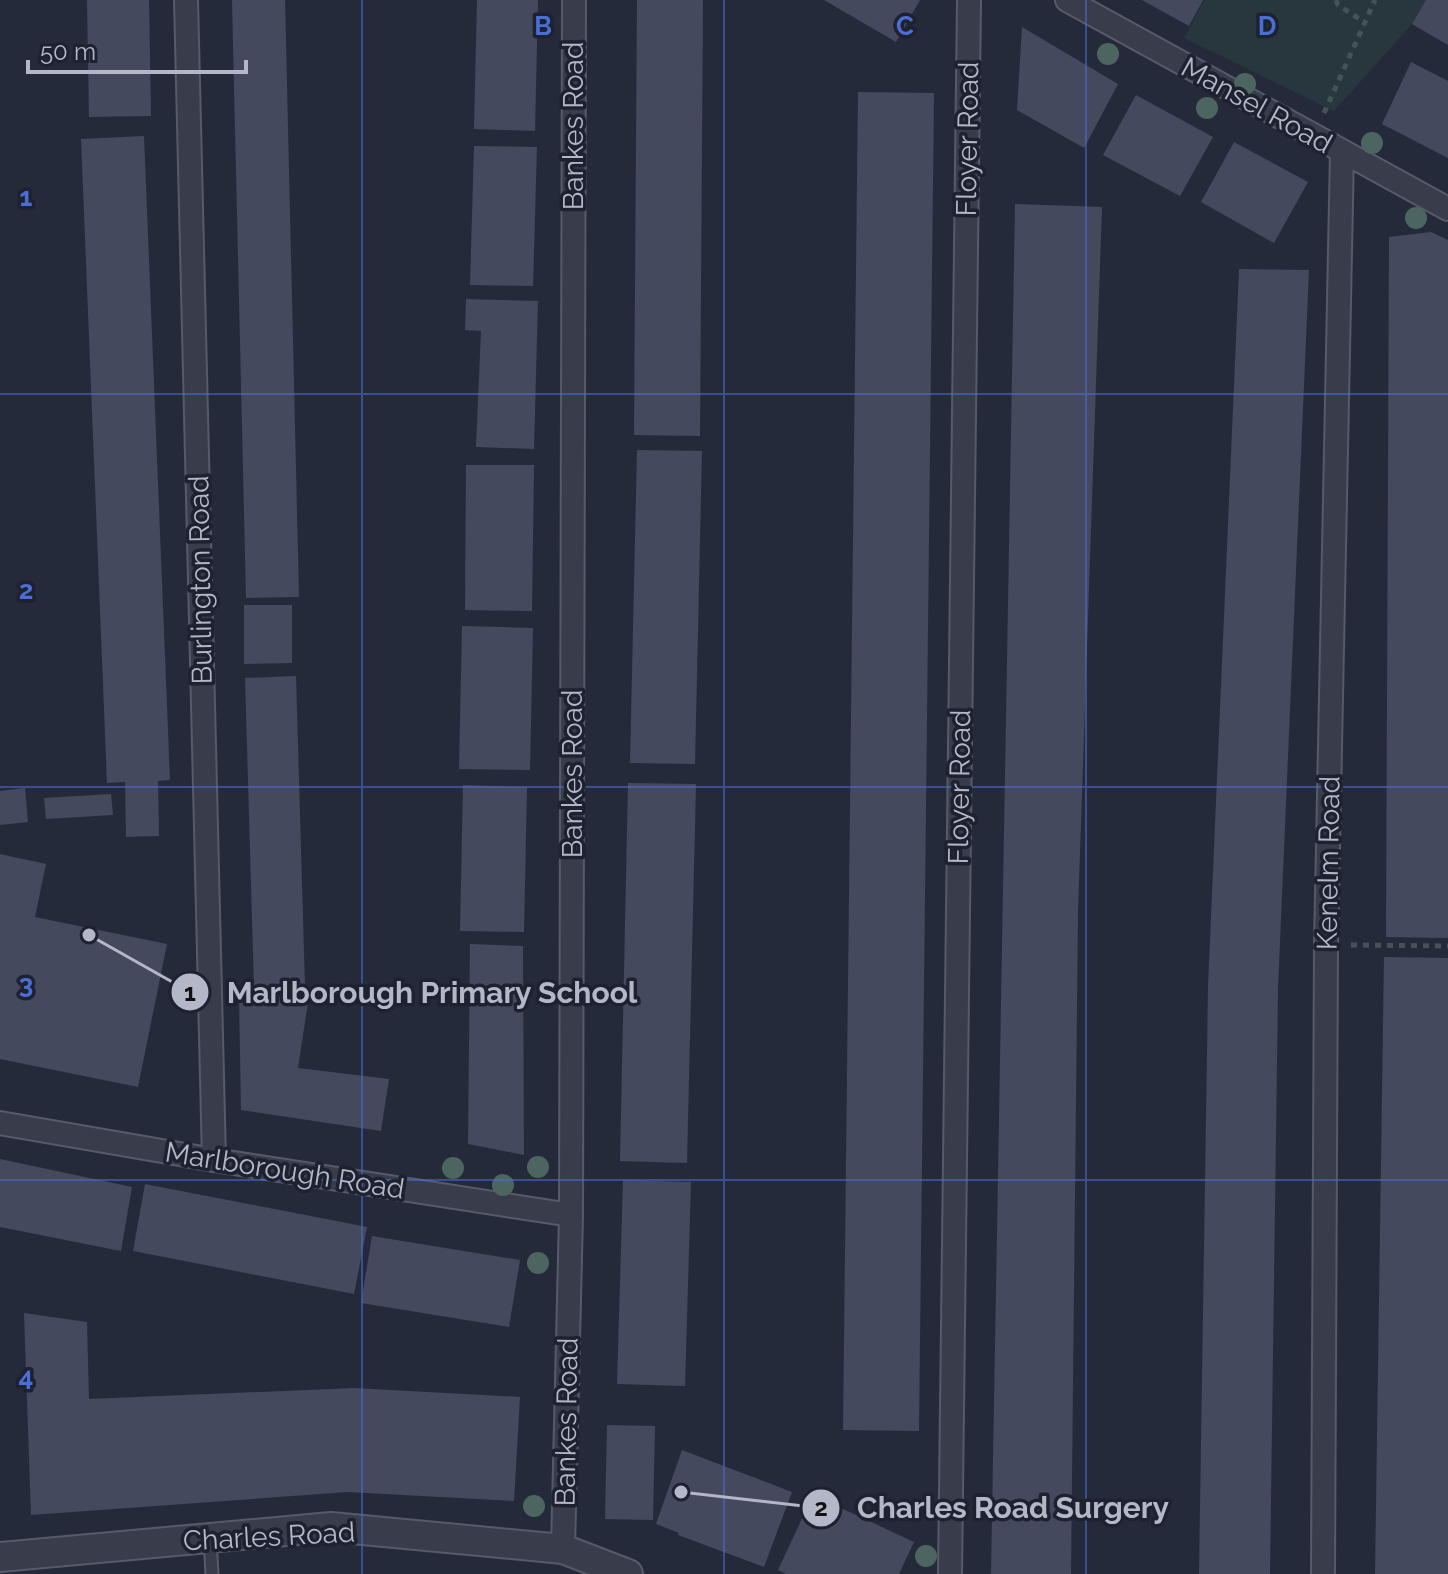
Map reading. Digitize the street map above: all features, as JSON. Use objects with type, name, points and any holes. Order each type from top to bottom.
[{"type":"street","name":"Burlington Road","points":[[186,0],[214,1160]]},
{"type":"street","name":"Bankes Road","points":[[563,1549],[571,1215],[574,0]]},
{"type":"street","name":"Floyer Road","points":[[950,1574],[969,0]]},
{"type":"street","name":"Mansel Road","points":[[1067,0],[1448,209]]},
{"type":"street","name":"Kenelm Road","points":[[1323,1574],[1326,945],[1342,152]]},
{"type":"street","name":"Marlborough Road","points":[[0,1123],[214,1160],[571,1215]]},
{"type":"street","name":"Charles Road","points":[[0,1557],[331,1527],[563,1549],[628,1574]]},
{"type":"lane","points":[[210,1538],[212,1574]]},
{"type":"path","points":[[1336,0],[1338,5],[1364,22]]},
{"type":"path","points":[[1314,136],[1375,0]]},
{"type":"path","points":[[1326,945],[1448,946]]},
{"type":"shaded area","points":[[1204,0],[1426,0],[1412,24],[1334,111],[1184,38]]},
{"type":"building","points":[[87,0],[149,0],[151,116],[89,117]]},
{"type":"building","points":[[232,0],[285,0],[299,597],[246,598]]},
{"type":"building","points":[[477,0],[538,0],[535,131],[474,129]]},
{"type":"building","points":[[637,0],[703,0],[700,436],[634,435]]},
{"type":"building","points":[[824,0],[920,0],[896,42]]},
{"type":"building","points":[[1142,0],[1203,0],[1189,26]]},
{"type":"building","points":[[1426,0],[1448,0],[1448,45],[1412,24]]},
{"type":"building","points":[[1022,27],[1118,84],[1084,148],[1017,110]]},
{"type":"building","points":[[1411,62],[1448,81],[1448,158],[1382,124]]},
{"type":"building","points":[[858,92],[934,93],[919,1431],[843,1430]]},
{"type":"building","points":[[1136,95],[1213,137],[1180,196],[1103,155]]},
{"type":"building","points":[[144,136],[170,780],[158,781],[159,836],[126,837],[125,782],[107,783],[81,139]]},
{"type":"building","points":[[1234,142],[1308,182],[1274,243],[1201,202]]},
{"type":"building","points":[[474,146],[537,147],[533,286],[470,285]]},
{"type":"building","points":[[1015,204],[1102,207],[1078,911],[1071,1574],[991,1574]]},
{"type":"building","points":[[1431,232],[1448,240],[1448,938],[1386,937],[1389,237]]},
{"type":"building","points":[[1239,269],[1309,270],[1278,988],[1270,1574],[1199,1574],[1208,987]]},
{"type":"building","points":[[466,299],[538,301],[534,449],[476,447],[481,331],[465,330]]},
{"type":"building","points":[[637,450],[702,451],[695,764],[630,763]]},
{"type":"building","points":[[466,465],[534,465],[532,611],[465,610]]},
{"type":"building","points":[[244,605],[292,605],[292,663],[244,664]]},
{"type":"building","points":[[462,626],[533,628],[530,770],[459,769]]},
{"type":"building","points":[[296,676],[305,987],[254,988],[245,678]]},
{"type":"building","points":[[628,783],[696,784],[687,1163],[620,1161]]},
{"type":"building","points":[[463,785],[527,787],[524,932],[460,931]]},
{"type":"building","points":[[25,788],[28,822],[0,825],[0,791]]},
{"type":"building","points":[[111,794],[113,815],[46,819],[44,798]]},
{"type":"building","points":[[0,854],[46,864],[35,917],[167,944],[138,1087],[0,1059]]},
{"type":"building","points":[[470,944],[523,946],[524,1155],[468,1144]]},
{"type":"building","points":[[1384,957],[1448,958],[1448,1574],[1375,1574]]},
{"type":"building","points":[[309,996],[298,1068],[389,1079],[381,1131],[241,1110],[239,997]]},
{"type":"building","points":[[0,1159],[132,1187],[121,1251],[0,1227]]},
{"type":"building","points":[[623,1180],[691,1182],[685,1386],[617,1384]]},
{"type":"building","points":[[145,1184],[367,1227],[354,1294],[133,1251]]},
{"type":"building","points":[[372,1236],[520,1260],[509,1327],[361,1303]]},
{"type":"building","points":[[24,1313],[87,1322],[89,1399],[354,1388],[520,1397],[514,1501],[348,1492],[31,1515]]},
{"type":"building","points":[[607,1425],[655,1426],[653,1520],[605,1519]]},
{"type":"building","points":[[682,1450],[792,1492],[764,1567],[656,1524]]},
{"type":"building","points":[[813,1495],[914,1542],[899,1574],[786,1574],[778,1570]]},
{"type":"place","name":"Marlborough Primary School","points":[[89,935]]},
{"type":"place","name":"Charles Road Surgery","points":[[681,1492]]}]
